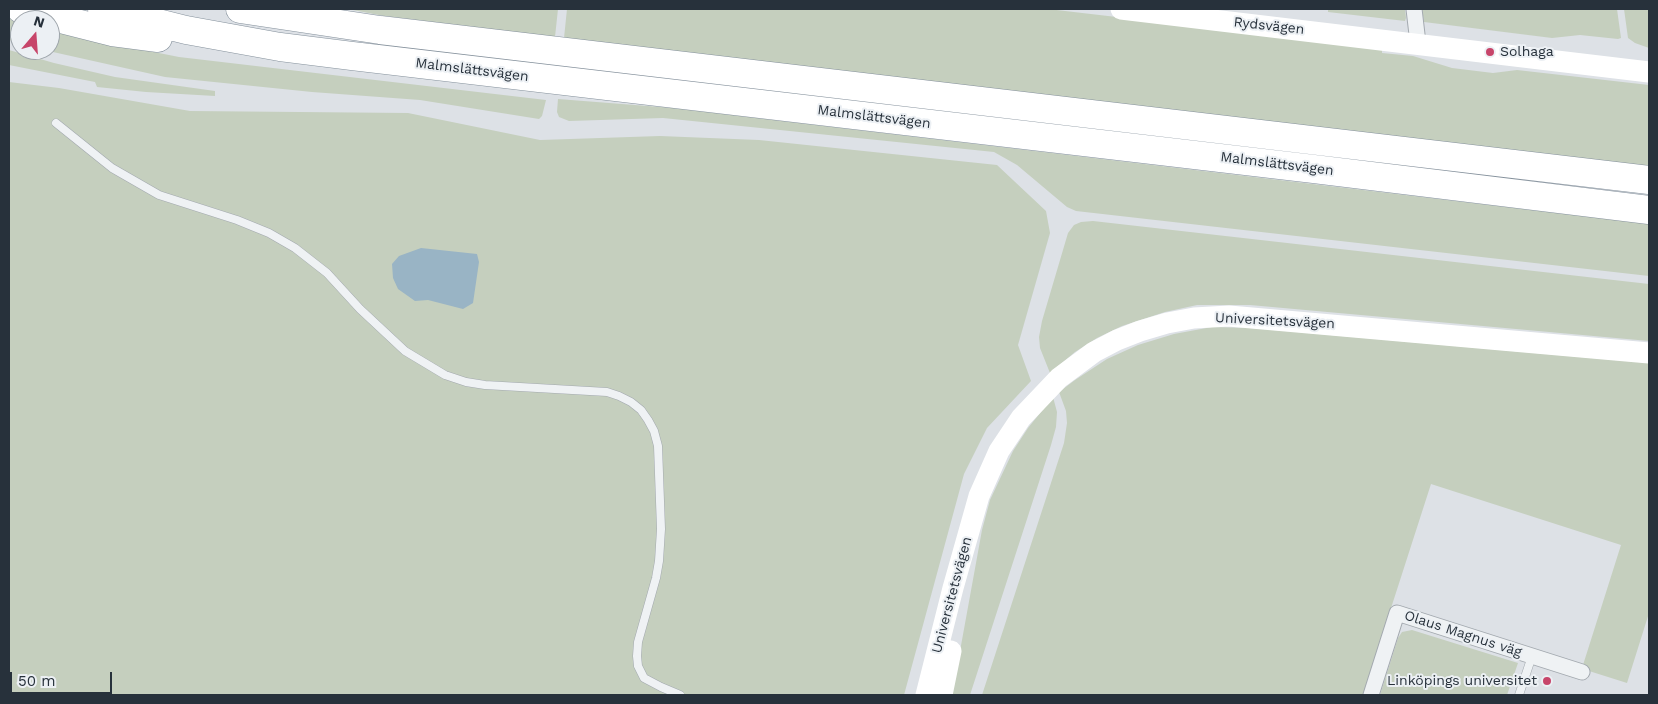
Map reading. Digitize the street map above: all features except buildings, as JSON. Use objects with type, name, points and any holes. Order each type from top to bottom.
[{"type":"highway","points":[[21,9],[112,32],[196,44],[280,47]]},
{"type":"highway","name":"Malmslättsvägen","points":[[102,9],[186,30],[280,47],[1649,210]]},
{"type":"highway","name":"Malmslättsvägen","points":[[250,10],[380,30],[1649,180]]},
{"type":"main road","name":"Rydsvägen","points":[[1121,9],[1649,72]]},
{"type":"main road","name":"Universitetsvägen","points":[[926,695],[979,496],[999,451],[1021,418],[1045,391],[1094,352],[1140,331],[1194,318],[1229,316],[1649,353]]},
{"type":"main road","name":"Universitetsvägen","points":[[942,695],[979,496]]},
{"type":"street","points":[[1414,9],[1418,44]]},
{"type":"street","name":"Olaus Magnus väg","points":[[1370,695],[1397,613],[1582,672]]},
{"type":"lane","points":[[56,123],[112,168],[159,195],[269,232],[295,248],[327,273],[360,309],[405,351],[445,375],[466,382],[485,385],[607,392],[632,402],[648,420],[654,431],[658,446],[661,529],[656,578],[638,642],[638,666],[644,678],[661,688],[680,695]]},
{"type":"lane","points":[[1519,695],[1532,656]]},
{"type":"green space","points":[[348,9],[558,9],[555,37],[384,16]]},
{"type":"green space","points":[[567,9],[1048,9],[1382,48],[1382,53],[1413,56],[1452,68],[1493,73],[1517,70],[1649,85],[1649,167],[564,38]]},
{"type":"green space","points":[[1328,9],[1405,9],[1406,18],[1405,21],[1328,12]]},
{"type":"green space","points":[[1422,9],[1617,9],[1621,38],[1580,35],[1552,38],[1424,22]]},
{"type":"green space","points":[[1624,9],[1649,9],[1649,48],[1635,43],[1628,38]]},
{"type":"green space","points":[[9,18],[10,40],[9,40]]},
{"type":"green space","points":[[60,32],[179,57],[546,100],[542,116],[539,119],[420,100],[312,92],[165,77],[60,54]]},
{"type":"green space","points":[[9,50],[10,60],[44,60],[115,77],[215,91],[215,96],[97,87],[95,82],[9,65]]},
{"type":"green space","points":[[9,82],[59,88],[190,111],[408,113],[540,140],[660,136],[759,140],[997,165],[1046,211],[1050,233],[1018,345],[1031,381],[987,428],[964,474],[904,695],[9,695]]},
{"type":"green space","points":[[558,99],[673,108],[1649,224],[1649,276],[1076,211],[1067,207],[1017,165],[994,152],[663,118],[569,121],[559,117],[557,112]]},
{"type":"green space","points":[[1093,221],[1649,284],[1649,341],[1250,305],[1197,305],[1165,312],[1122,326],[1097,338],[1075,352],[1050,373],[1040,348],[1039,337],[1042,321],[1068,233],[1074,225]]},
{"type":"green space","points":[[1212,327],[1251,328],[1649,363],[1649,613],[1627,683],[1589,671],[1583,665],[1621,545],[1431,484],[1363,695],[982,695],[1064,443],[1067,423],[1066,411],[1059,392],[1107,359],[1138,345],[1174,334]]},
{"type":"green space","points":[[1053,397],[1057,412],[1056,427],[1051,445],[970,695],[952,695],[982,530],[990,500],[1013,451],[1028,428]]},
{"type":"green space","points":[[1412,630],[1518,663],[1507,695],[1380,695],[1398,638],[1402,632]]},
{"type":"water","points":[[421,248],[477,254],[479,262],[473,303],[463,309],[428,300],[415,301],[398,289],[393,278],[392,264],[399,256]]},
{"type":"place","name":"Solhaga","points":[[1490,52]]},
{"type":"place","name":"Linköpings universitet","points":[[1547,681]]}]
